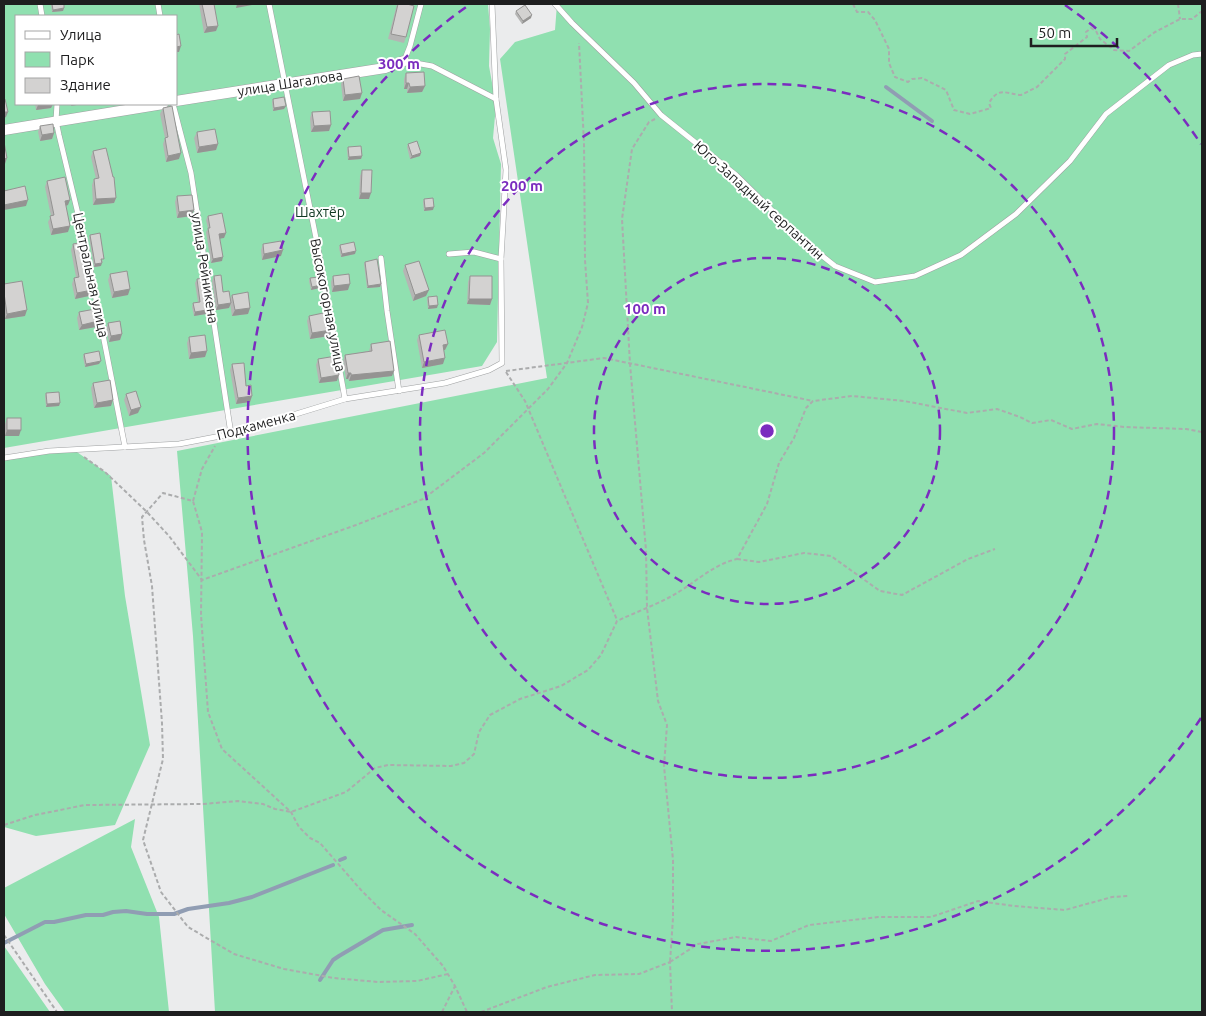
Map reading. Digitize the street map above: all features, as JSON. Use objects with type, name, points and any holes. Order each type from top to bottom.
[{"type":"street","name":"улица Шагалова","points":[[178,102],[386,68],[404,61]]},
{"type":"street","points":[[4,130],[156,105]]},
{"type":"lane","name":"Высокогорная улица","points":[[269,4],[346,400]]},
{"type":"lane","points":[[421,4],[404,61],[432,66],[496,98]]},
{"type":"lane","points":[[449,254],[474,252],[501,259],[506,170],[496,98],[492,4]]},
{"type":"lane","name":"Юго-Западный серпантин","points":[[555,4],[634,83],[661,115],[736,175],[801,239],[835,266],[875,282],[915,276],[960,255],[1016,214],[1070,161],[1106,114],[1169,65],[1193,54],[1202,54]]},
{"type":"lane","name":"Центральная улица","points":[[57,105],[56,121],[85,243],[125,447]]},
{"type":"lane","name":"улица Рейникена","points":[[173,105],[191,173],[231,434]]},
{"type":"lane","points":[[381,258],[399,391]]},
{"type":"lane","name":"Подкаменка","points":[[4,458],[74,450],[180,444],[231,434],[346,400],[445,383],[490,370],[502,363],[501,259]]},
{"type":"path","points":[[853,4],[857,12],[868,12],[874,20],[889,49],[889,63],[895,77],[908,82],[912,79],[922,78],[932,82],[946,90],[954,110],[970,114],[991,108],[989,102],[993,95],[1004,91],[1022,95],[1037,87],[1065,59],[1065,54],[1087,37],[1086,32],[1091,28],[1096,31],[1100,39],[1114,50],[1129,51],[1155,32],[1180,19],[1192,19],[1202,11]]},
{"type":"path","points":[[1178,4],[1180,19]]},
{"type":"path","points":[[202,580],[347,528],[423,498],[484,453],[548,388],[567,363],[582,327],[588,303],[585,260],[584,134],[580,49],[576,27]]},
{"type":"path","points":[[661,115],[649,122],[632,150],[622,219],[630,364],[646,550],[646,608],[658,701],[667,725],[664,766],[673,860],[673,918],[670,962],[672,1012]]},
{"type":"path","points":[[617,621],[529,408],[506,371],[604,358],[813,401],[852,396],[904,401],[967,413],[997,409],[1032,423],[1051,420],[1072,429],[1097,424],[1186,429],[1202,432]]},
{"type":"path","points":[[737,559],[767,504],[779,463],[794,438],[806,408],[813,401]]},
{"type":"path","points":[[231,434],[217,443],[202,469],[193,501],[202,532],[202,615],[208,712],[222,749],[291,812],[299,826],[310,838],[320,844],[346,875],[382,910],[415,934],[448,974],[467,1012]]},
{"type":"path","points":[[74,450],[105,472],[146,512],[169,536],[202,580]]},
{"type":"path","points":[[193,501],[163,493],[142,517],[152,586],[162,723],[162,759],[143,840],[161,892],[188,927],[234,954],[284,969],[343,979],[378,982],[417,981],[448,974]]},
{"type":"path","points":[[4,825],[35,814],[85,805],[203,804],[238,801],[263,804],[275,809],[291,812],[346,792],[375,768],[388,765],[451,766],[464,764],[474,754],[479,732],[490,715],[520,699],[561,686],[588,670],[601,655],[617,621],[671,597],[702,576],[728,562],[737,559],[759,562],[804,553],[831,556],[880,591],[902,595],[968,559],[995,549]]},
{"type":"path","points":[[481,1012],[547,988],[596,975],[639,974],[670,962],[698,944],[736,937],[771,941],[809,925],[878,917],[931,917],[978,901],[1065,910],[1112,897],[1129,896]]},
{"type":"path","points":[[4,935],[58,1012]]},
{"type":"path","points":[[442,1012],[455,986]]},
{"type":"green space","name":"Шахтёр","points":[[4,4],[488,4],[490,29],[489,66],[496,105],[493,138],[501,164],[497,342],[482,366],[4,448]]},
{"type":"green space","points":[[557,4],[1202,4],[1202,1012],[215,1012],[193,636],[177,451],[547,378],[500,59],[515,42],[555,30]]},
{"type":"green space","points":[[74,450],[111,476],[125,596],[150,745],[115,825],[36,836],[4,827],[4,458]]},
{"type":"green space","points":[[135,819],[131,847],[159,917],[169,1012],[65,1012],[45,984],[4,914],[4,888]]},
{"type":"green space","points":[[4,946],[50,1012],[4,1012]]},
{"type":"building","points":[[52,4],[64,4],[64,8],[53,10]]},
{"type":"building","points":[[202,4],[214,4],[218,26],[207,27]]},
{"type":"building","points":[[398,4],[414,6],[406,37],[391,34]]},
{"type":"building","points":[[525,5],[532,15],[523,21],[516,11]]},
{"type":"building","points":[[178,34],[181,46],[178,47]]},
{"type":"building","points":[[424,72],[425,86],[410,87],[409,83],[406,83],[406,73]]},
{"type":"building","points":[[359,76],[362,93],[345,95],[343,79]]},
{"type":"building","points":[[284,97],[286,106],[274,108],[273,99]]},
{"type":"building","points":[[5,99],[8,112],[4,112]]},
{"type":"building","points":[[172,106],[181,153],[168,156],[165,138],[168,137],[163,108]]},
{"type":"building","points":[[330,111],[331,125],[314,126],[312,112]]},
{"type":"building","points":[[53,124],[54,133],[42,135],[40,126]]},
{"type":"building","points":[[215,129],[218,144],[199,147],[197,132]]},
{"type":"building","points":[[417,141],[421,153],[412,156],[408,144]]},
{"type":"building","points":[[4,142],[7,158],[4,159]]},
{"type":"building","points":[[361,146],[362,156],[349,157],[348,147]]},
{"type":"building","points":[[106,148],[114,177],[116,198],[96,199],[94,179],[99,178],[93,151]]},
{"type":"building","points":[[362,170],[372,170],[371,193],[361,193]]},
{"type":"building","points":[[65,177],[70,200],[65,201],[70,226],[53,229],[50,216],[54,215],[47,181]]},
{"type":"building","points":[[25,186],[28,200],[4,205],[4,191]]},
{"type":"building","points":[[192,195],[194,210],[179,212],[177,196]]},
{"type":"building","points":[[433,198],[434,207],[425,208],[424,199]]},
{"type":"building","points":[[222,213],[226,233],[219,234],[223,257],[213,259],[208,216]]},
{"type":"building","points":[[100,233],[104,259],[101,259],[102,263],[95,264],[90,235]]},
{"type":"building","points":[[281,241],[283,250],[264,254],[263,244]]},
{"type":"building","points":[[84,242],[88,262],[85,262],[92,290],[77,293],[74,278],[79,277],[73,244]]},
{"type":"building","points":[[354,242],[356,251],[342,254],[340,245]]},
{"type":"building","points":[[377,259],[381,284],[368,286],[365,262]]},
{"type":"building","points":[[419,261],[429,290],[415,295],[405,265]]},
{"type":"building","points":[[127,271],[130,289],[114,292],[110,274]]},
{"type":"building","points":[[349,274],[350,284],[334,286],[333,276]]},
{"type":"building","points":[[221,275],[223,292],[229,291],[231,303],[218,305],[214,276]]},
{"type":"building","points":[[470,276],[492,276],[492,299],[469,299]]},
{"type":"building","points":[[319,277],[321,285],[312,287],[310,278]]},
{"type":"building","points":[[205,278],[209,307],[207,310],[195,312],[193,303],[200,302],[197,279]]},
{"type":"building","points":[[22,281],[27,310],[7,314],[4,284]]},
{"type":"building","points":[[248,292],[250,308],[235,310],[232,295]]},
{"type":"building","points":[[437,296],[438,305],[429,306],[428,297]]},
{"type":"building","points":[[95,309],[98,321],[82,325],[79,312]]},
{"type":"building","points":[[328,312],[331,330],[312,333],[309,316]]},
{"type":"building","points":[[120,321],[122,334],[111,336],[108,323]]},
{"type":"building","points":[[445,330],[448,344],[443,345],[445,358],[424,362],[419,335]]},
{"type":"building","points":[[205,335],[207,351],[191,353],[189,337]]},
{"type":"building","points":[[390,341],[394,371],[351,375],[351,373],[348,373],[345,355],[372,351],[371,344]]},
{"type":"building","points":[[99,351],[101,361],[86,364],[84,354]]},
{"type":"building","points":[[336,356],[339,375],[321,378],[318,359]]},
{"type":"building","points":[[244,363],[246,386],[251,385],[252,396],[238,398],[232,364]]},
{"type":"building","points":[[110,380],[113,400],[97,403],[93,383]]},
{"type":"building","points":[[136,391],[141,407],[131,410],[126,394]]},
{"type":"building","points":[[59,392],[60,403],[47,404],[46,393]]},
{"type":"building","points":[[7,418],[21,418],[21,430],[7,430]]},
{"type":"waterway","points":[[886,87],[932,121]]},
{"type":"waterway","points":[[340,860],[345,858]]},
{"type":"waterway","points":[[4,943],[45,922],[126,911],[147,914],[174,914],[188,909],[229,903],[252,897],[333,865]]},
{"type":"waterway","points":[[320,980],[333,960],[339,956],[383,930],[412,925]]}]
